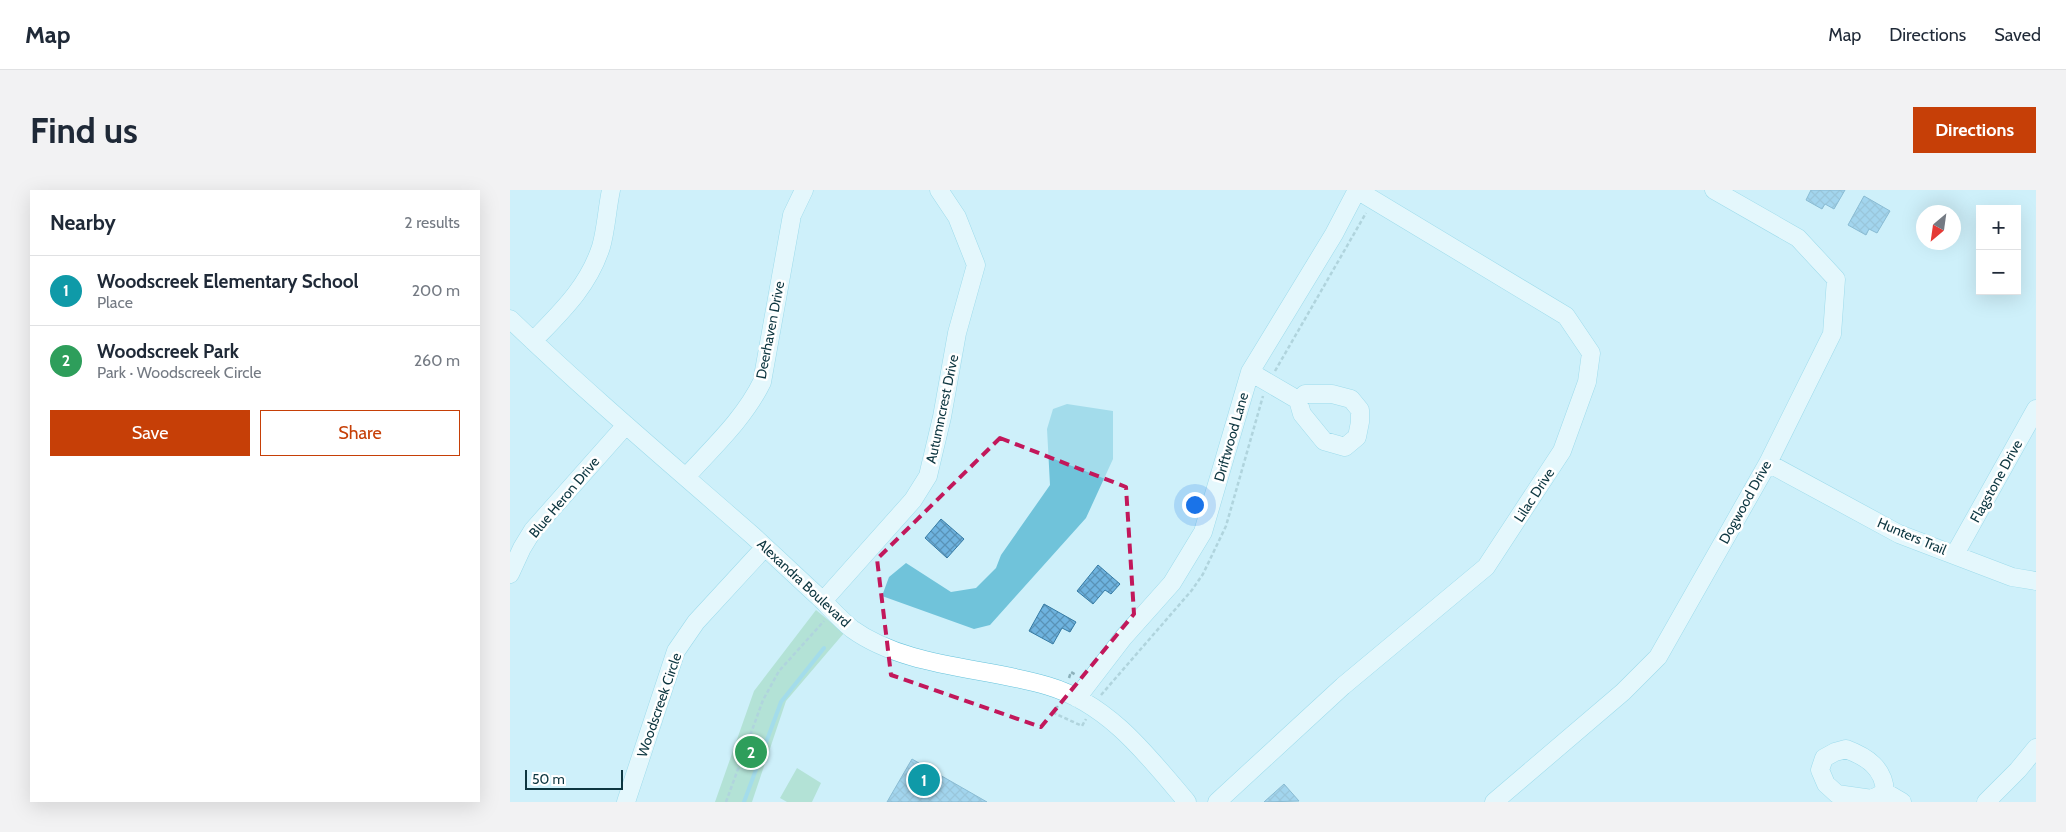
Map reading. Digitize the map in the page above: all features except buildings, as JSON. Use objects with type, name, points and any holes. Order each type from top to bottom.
[{"type":"street","points":[[533,341],[576,296],[590,275],[601,246],[610,190]]},
{"type":"street","name":"Deerhaven Drive","points":[[686,477],[744,413],[762,382],[792,215],[804,190]]},
{"type":"street","name":"Autumncrest Drive","points":[[828,606],[913,500],[928,476],[942,417],[958,334],[976,265],[957,217],[939,190]]},
{"type":"street","name":"Lilac Drive","points":[[1217,802],[1344,686],[1486,567],[1562,451],[1586,382],[1591,353],[1566,316],[1357,190]]},
{"type":"street","name":"Driftwood Lane","points":[[1077,698],[1123,638],[1172,583],[1203,532],[1250,372],[1334,234],[1357,190]]},
{"type":"street","name":"Dogwood Drive","points":[[1494,802],[1623,692],[1658,657],[1768,463],[1832,334],[1836,279],[1798,238],[1714,190]]},
{"type":"street","name":"Alexandra Boulevard","points":[[510,319],[626,425],[765,547],[852,628],[876,643],[904,653],[1048,686],[1077,698],[1105,714],[1143,751],[1186,802]]},
{"type":"street","points":[[1250,372],[1298,400]]},
{"type":"street","name":"Flagstone Drive","points":[[1955,554],[2036,409]]},
{"type":"street","name":"Blue Heron Drive","points":[[510,574],[533,530],[626,425]]},
{"type":"street","name":"Hunters Trail","points":[[1768,463],[1900,534],[2012,577],[2036,581]]},
{"type":"street","name":"Woodscreek Circle","points":[[626,802],[676,651],[696,622],[765,547]]},
{"type":"street","points":[[1986,802],[2018,770],[2036,748]]},
{"type":"street","points":[[1885,792],[1902,802]]},
{"type":"path","points":[[1104,690],[1192,590],[1203,574],[1226,526],[1258,409],[1269,383],[1373,200]]},
{"type":"path","points":[[726,802],[763,700],[779,671],[828,606]]},
{"type":"highlighted area","points":[[1000,438],[1126,487],[1134,614],[1041,727],[891,675],[877,559]]},
{"type":"green space","points":[[816,610],[844,633],[786,701],[752,802],[715,802],[754,691]]},
{"type":"green space","points":[[797,768],[821,783],[812,802],[787,802],[780,798]]},
{"type":"water","points":[[1067,404],[1113,411],[1113,459],[1086,518],[990,625],[974,629],[882,596],[889,577],[906,563],[951,592],[976,588],[996,568],[1001,555],[1050,485],[1047,429],[1053,409]]},
{"type":"waterway","points":[[744,802],[781,702],[824,648]]},
{"type":"place","name":"Woodscreek Park","points":[[751,752]]},
{"type":"place","name":"Woodscreek Elementary School","points":[[924,780]]}]
